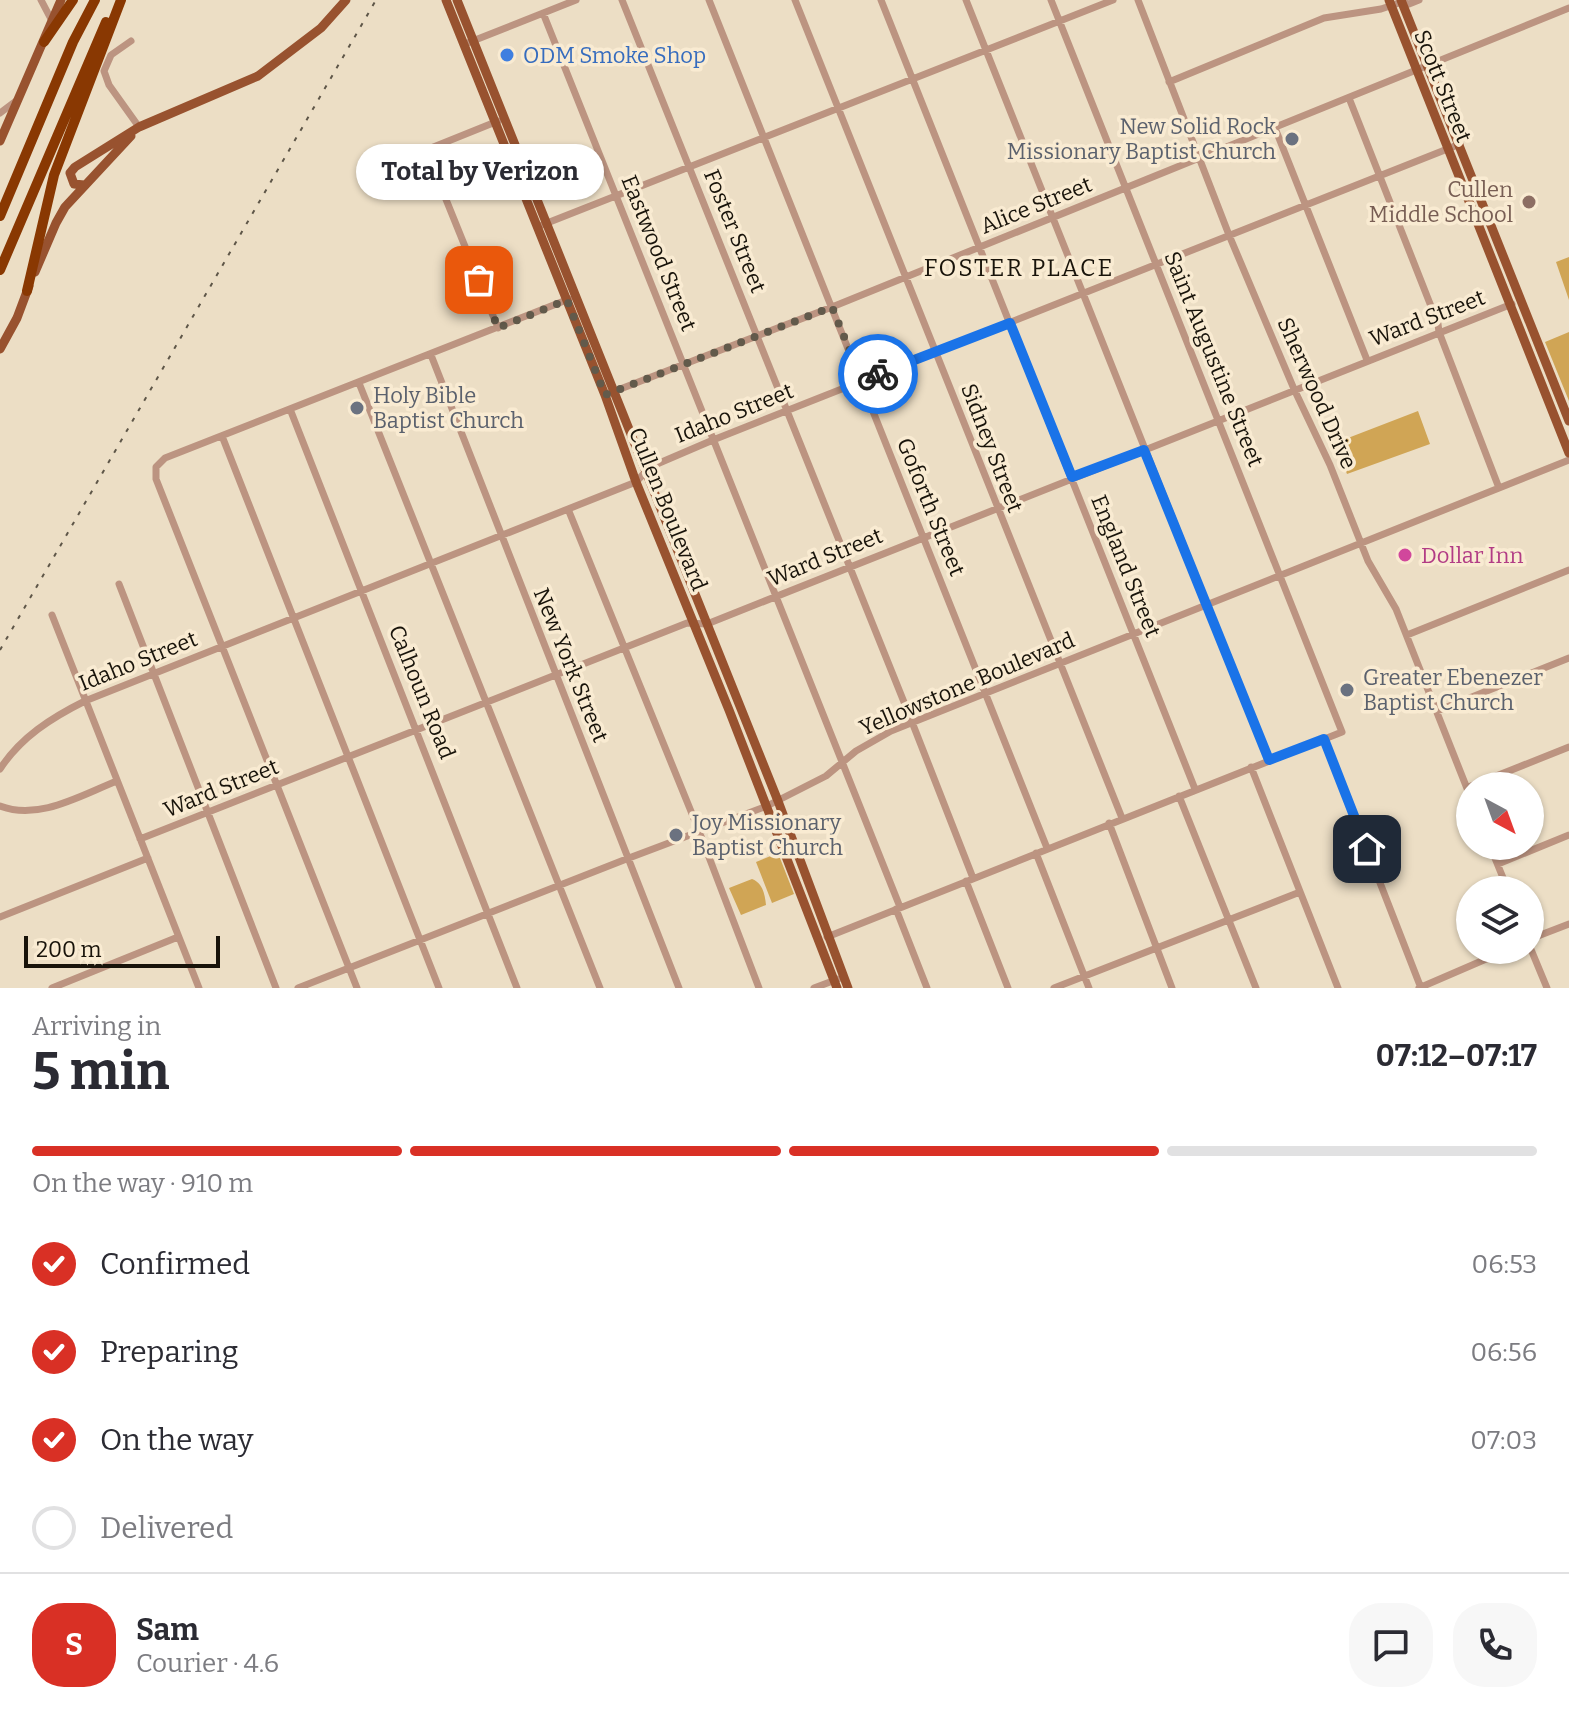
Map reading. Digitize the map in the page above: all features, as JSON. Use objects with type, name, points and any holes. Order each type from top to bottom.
[{"type":"highway","points":[[44,42],[73,0]]},
{"type":"highway","points":[[0,216],[73,42],[95,0]]},
{"type":"highway","points":[[0,270],[96,42],[119,0]]},
{"type":"highway","points":[[27,291],[54,175],[119,0]]},
{"type":"main road","points":[[0,141],[61,0]]},
{"type":"main road","points":[[84,185],[74,184],[70,180],[70,173],[75,167],[139,127],[258,76],[321,28],[346,0]]},
{"type":"main road","name":"Cullen Boulevard","points":[[446,0],[506,118],[548,222],[572,298]]},
{"type":"main road","name":"Cullen Boulevard","points":[[457,0],[495,122],[538,227],[572,298],[707,624],[767,806],[823,938]]},
{"type":"main road","name":"Scott Street","points":[[1396,2],[1429,66],[1569,421]]},
{"type":"main road","name":"Scott Street","points":[[1396,2],[1417,71],[1569,453]]},
{"type":"main road","points":[[0,349],[17,318],[56,223],[84,185],[139,127]]},
{"type":"main road","points":[[1534,366],[1546,361]]},
{"type":"main road","name":"Cullen Boulevard","points":[[610,393],[636,482],[694,622],[778,801],[838,982],[848,988]]},
{"type":"main road","points":[[665,551],[675,547]]},
{"type":"street","points":[[41,0],[52,21]]},
{"type":"street","points":[[470,42],[576,0]]},
{"type":"street","name":"Foster Street","points":[[622,0],[912,722],[1008,988]]},
{"type":"street","name":"Goforth Street","points":[[709,0],[1047,848]]},
{"type":"street","name":"Sidney Street","points":[[795,0],[1122,818]]},
{"type":"street","name":"England Street","points":[[881,0],[1195,789]]},
{"type":"street","points":[[966,0],[1269,760]]},
{"type":"street","name":"Saint Augustine Street","points":[[1051,0],[1342,732],[1324,739]]},
{"type":"street","points":[[538,227],[1113,0]]},
{"type":"street","name":"Sherwood Drive","points":[[1138,0],[1229,235],[1294,389],[1330,465],[1373,572],[1391,597],[1463,772]]},
{"type":"street","points":[[1169,82],[1324,18],[1419,0]]},
{"type":"street","name":"Alice Street","points":[[610,393],[979,248],[1569,8]]},
{"type":"street","name":"Eastwood Street","points":[[543,13],[776,596],[927,988]]},
{"type":"street","points":[[131,41],[111,55],[104,71],[109,85],[139,127]]},
{"type":"street","points":[[1349,98],[1499,488]]},
{"type":"street","points":[[0,113],[16,101]]},
{"type":"street","points":[[498,328],[426,150],[506,118]]},
{"type":"street","points":[[1275,128],[1367,360]]},
{"type":"street","name":"Idaho Street","points":[[0,769],[25,738],[55,716],[85,701],[636,482],[645,471],[713,440],[1460,144]]},
{"type":"street","points":[[357,988],[156,479],[156,467],[165,458],[572,298]]},
{"type":"street","name":"Ward Street","points":[[140,839],[625,648],[694,622],[707,624],[1521,300]]},
{"type":"street","name":"New York Street","points":[[431,355],[679,988]]},
{"type":"street","points":[[359,383],[600,988]]},
{"type":"street","name":"Calhoun Road","points":[[290,409],[517,988]]},
{"type":"street","points":[[222,436],[439,988]]},
{"type":"street","name":"Yellowstone Boulevard","points":[[298,988],[767,806],[826,776],[871,741],[912,722],[1569,460]]},
{"type":"street","points":[[568,509],[699,831],[759,988]]},
{"type":"street","points":[[1407,635],[1569,570]]},
{"type":"street","points":[[119,584],[276,988]]},
{"type":"street","points":[[52,615],[199,988]]},
{"type":"street","points":[[1437,711],[1569,658]]},
{"type":"street","points":[[823,938],[1324,739],[1420,988],[1475,964]]},
{"type":"street","points":[[1506,772],[1569,747]]},
{"type":"street","points":[[1251,767],[1338,988]]},
{"type":"street","points":[[0,806],[20,811],[48,808],[117,781]]},
{"type":"street","points":[[1179,796],[1256,988]]},
{"type":"street","points":[[1109,823],[1172,988]]},
{"type":"street","points":[[1498,864],[1569,835]]},
{"type":"street","points":[[1036,853],[1089,988]]},
{"type":"street","points":[[0,917],[148,858]]},
{"type":"street","points":[[1496,860],[1503,876]]},
{"type":"street","points":[[1054,988],[1300,892]]},
{"type":"street","points":[[1544,934],[1569,924]]},
{"type":"street","points":[[52,988],[178,937]]},
{"type":"street","points":[[1537,964],[1547,988]]},
{"type":"street","points":[[814,988],[838,982]]},
{"type":"shaded area","points":[[1569,257],[1569,300],[1556,262]]},
{"type":"shaded area","points":[[1569,332],[1569,401],[1545,342]]},
{"type":"shaded area","points":[[1418,411],[1430,444],[1347,474],[1335,443]]},
{"type":"shaded area","points":[[778,853],[794,894],[772,903],[756,862]]},
{"type":"shaded area","points":[[752,879],[761,886],[766,905],[741,915],[729,888]]},
{"type":"railway","points":[[0,650],[376,0]]},
{"type":"way so far","points":[[479,280],[498,328],[567,300],[605,395],[832,307],[862,381],[878,374]]},
{"type":"place","name":"ODM Smoke Shop","points":[[507,55]]},
{"type":"place","name":"New Solid Rock Missionary Baptist Church","points":[[1292,139]]},
{"type":"place","name":"Cullen Middle School","points":[[1529,202]]},
{"type":"place","name":"Total by Verizon","points":[[479,280]]},
{"type":"place","name":"Holy Bible Baptist Church","points":[[357,408]]},
{"type":"place","name":"Dollar Inn","points":[[1405,555]]},
{"type":"place","name":"Greater Ebenezer Baptist Church","points":[[1347,690]]},
{"type":"place","name":"Joy Missionary Baptist Church","points":[[676,835]]},
{"type":"district","name":"FOSTER PLACE","points":[[1019,268]]},
{"type":"route","points":[[878,374],[1010,323],[1072,477],[1144,450],[1269,760],[1324,739],[1367,849]]}]
